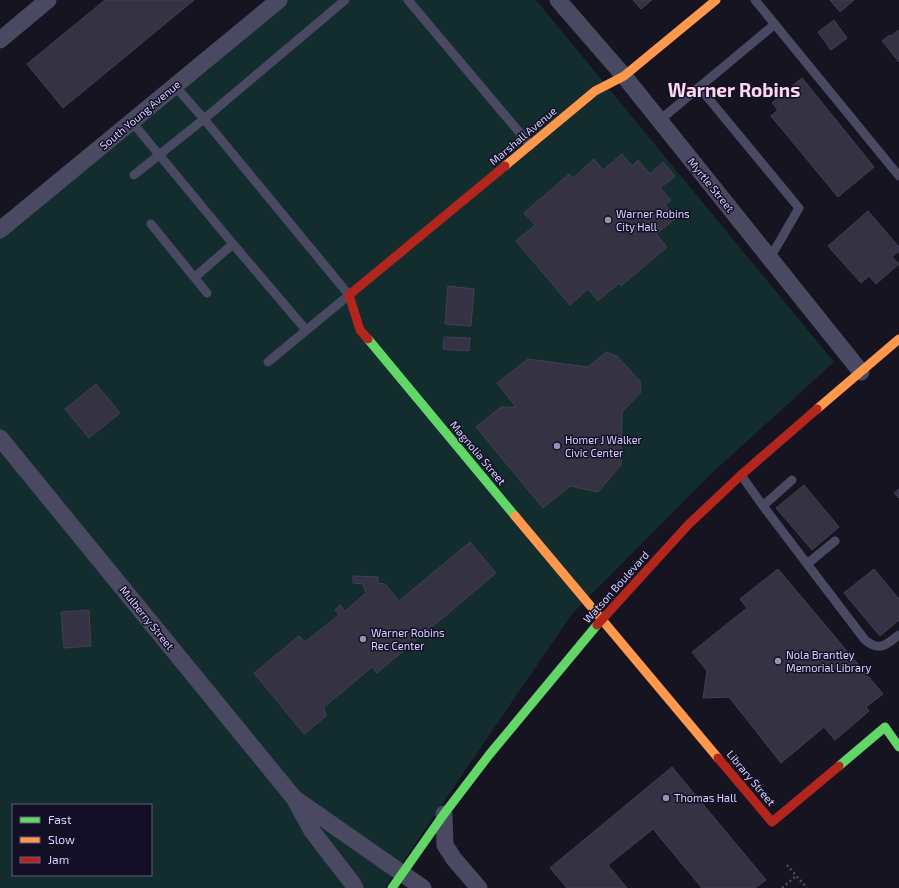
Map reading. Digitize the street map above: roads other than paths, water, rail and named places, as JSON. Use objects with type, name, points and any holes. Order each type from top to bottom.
[{"type":"street","points":[[0,40],[48,0]]},
{"type":"street","name":"South Young Avenue","points":[[0,230],[279,0]]},
{"type":"street","name":"Myrtle Street","points":[[558,0],[660,120],[861,372]]},
{"type":"street","name":"Marshall Avenue","points":[[349,294],[595,91],[624,76],[716,0]]},
{"type":"street","name":"Magnolia Street","points":[[349,294],[360,330],[601,620]]},
{"type":"street","name":"Watson Boulevard","points":[[392,888],[444,814],[489,755],[601,620],[688,525],[742,475],[899,340]]},
{"type":"street","name":"Mulberry Street","points":[[0,438],[294,798],[312,831],[355,888]]},
{"type":"street","name":"Library Street","points":[[601,620],[772,822],[885,727],[899,746]]},
{"type":"street","name":"Mulberry Street","points":[[294,798],[423,888]]},
{"type":"street","points":[[444,814],[445,845],[454,859],[479,888]]},
{"type":"lane","points":[[134,175],[158,154],[204,119],[345,0]]},
{"type":"lane","points":[[408,0],[530,145]]},
{"type":"lane","points":[[755,0],[899,176]]},
{"type":"lane","points":[[660,120],[775,24]]},
{"type":"lane","points":[[174,86],[204,119],[349,294],[268,362]]},
{"type":"lane","points":[[699,87],[800,208],[770,258]]},
{"type":"lane","points":[[132,122],[306,330]]},
{"type":"lane","points":[[152,224],[207,293]]},
{"type":"lane","points":[[195,277],[233,244]]},
{"type":"lane","points":[[742,475],[763,506],[865,640],[878,647],[884,645],[899,635]]},
{"type":"lane","points":[[763,506],[792,480]]},
{"type":"lane","points":[[807,564],[835,541]]},
{"type":"place","name":"Warner Robins City Hall","points":[[608,220]]},
{"type":"place","name":"Homer J Walker Civic Center","points":[[557,446]]},
{"type":"place","name":"Warner Robins Rec Center","points":[[363,639]]},
{"type":"place","name":"Nola Brantley Memorial Library","points":[[778,661]]},
{"type":"place","name":"Thomas Hall","points":[[666,798]]},
{"type":"district","name":"Warner Robins","points":[[734,90]]}]
